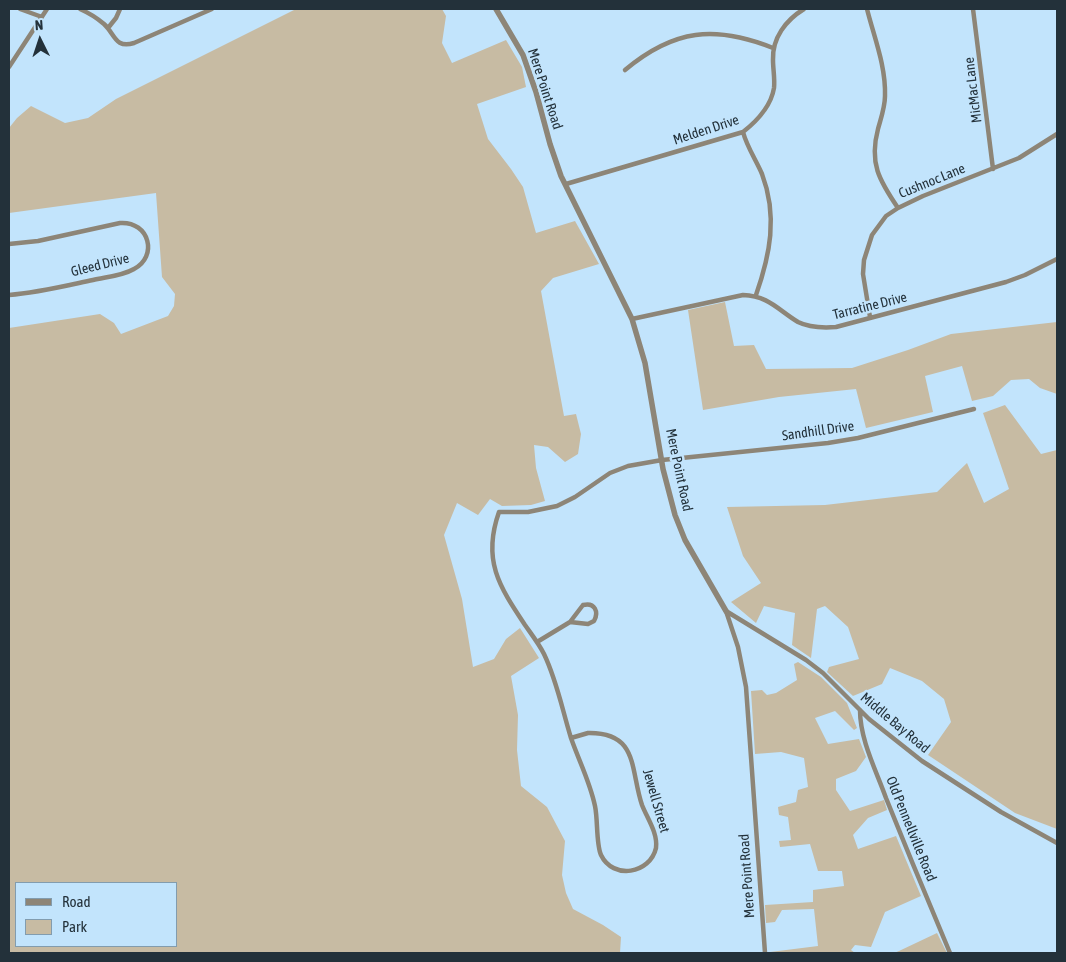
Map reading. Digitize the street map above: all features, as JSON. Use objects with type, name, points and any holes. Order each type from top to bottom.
[{"type":"street","points":[[20,9],[42,17]]},
{"type":"street","points":[[9,67],[47,9]]},
{"type":"street","points":[[80,9],[99,19],[118,42],[124,45],[212,9]]},
{"type":"street","points":[[108,28],[120,9]]},
{"type":"street","name":"Mere Point Road","points":[[496,9],[523,55],[534,86],[550,144],[566,184],[632,319],[647,370],[662,460],[679,528],[726,611],[738,647],[749,713],[765,953]]},
{"type":"street","name":"Melden Drive","points":[[566,184],[743,132],[760,116],[771,98],[774,89],[773,48],[785,24],[804,9]]},
{"type":"street","points":[[867,9],[882,69],[885,96],[875,140],[874,161],[878,175],[898,208]]},
{"type":"street","name":"MicMac Lane","points":[[973,9],[993,169]]},
{"type":"street","points":[[625,70],[658,47],[697,35],[726,34],[756,41],[773,48]]},
{"type":"street","points":[[743,132],[766,186],[771,213],[771,241],[756,296]]},
{"type":"street","name":"Cushnoc Lane","points":[[870,318],[865,288],[864,260],[870,241],[879,225],[898,208],[923,196],[1019,158],[1057,134]]},
{"type":"street","name":"Gleed Drive","points":[[9,244],[38,242],[120,223],[130,223],[143,231],[148,249],[144,261],[132,270],[44,290],[9,294]]},
{"type":"street","name":"Tarratine Drive","points":[[632,319],[708,301],[743,295],[756,296],[771,302],[798,321],[817,327],[836,327],[1006,282],[1057,259]]},
{"type":"street","name":"Sandhill Drive","points":[[499,512],[528,512],[557,506],[619,469],[662,460],[828,443],[858,438],[974,409]]},
{"type":"street","name":"Jewell Street","points":[[499,512],[492,550],[496,577],[508,600],[543,652],[556,682],[571,738],[594,804],[602,856],[609,865],[618,870],[632,871],[642,868],[653,856],[656,838],[641,802],[633,763],[628,751],[621,742],[607,734],[588,733],[571,738]]},
{"type":"street","points":[[537,642],[570,622],[583,605],[590,605],[596,610],[596,616],[591,623],[570,622]]},
{"type":"street","name":"Middle Bay Road","points":[[726,611],[806,660],[823,673],[884,732],[922,761],[1001,812],[1057,843]]},
{"type":"street","name":"Old Pennellville Road","points":[[860,710],[860,720],[867,747],[916,875],[950,953]]},
{"type":"green space","points":[[296,9],[442,9],[446,16],[442,43],[452,63],[506,40],[522,67],[526,87],[477,104],[488,139],[523,187],[536,233],[575,221],[599,264],[553,278],[541,291],[564,416],[576,414],[581,434],[578,454],[565,462],[548,447],[534,445],[536,468],[545,501],[531,505],[502,506],[490,499],[478,515],[457,503],[444,535],[462,599],[473,667],[494,659],[506,639],[520,628],[539,658],[511,676],[518,715],[517,750],[521,786],[547,807],[565,841],[562,875],[566,893],[573,909],[621,937],[620,953],[9,953],[9,328],[100,314],[114,323],[121,334],[168,316],[174,306],[175,294],[162,277],[156,193],[9,213],[9,128],[17,118],[31,106],[65,123],[88,118],[116,99]]},
{"type":"green space","points":[[725,302],[734,346],[754,345],[766,369],[852,368],[951,334],[1057,322],[1057,394],[1040,388],[1029,379],[1011,380],[993,396],[972,401],[962,366],[925,376],[933,412],[866,428],[856,389],[779,397],[703,410],[688,310]]},
{"type":"green space","points":[[1005,405],[1041,454],[1057,450],[1057,829],[1015,813],[928,755],[951,722],[944,699],[922,681],[890,668],[882,684],[853,696],[827,672],[829,667],[859,659],[848,627],[825,606],[817,609],[811,658],[792,645],[795,613],[764,606],[756,623],[731,602],[761,583],[743,556],[727,507],[825,505],[937,492],[967,463],[984,503],[1009,489],[983,413]]},
{"type":"green space","points":[[798,662],[821,677],[847,703],[857,728],[854,730],[835,711],[815,718],[828,744],[859,739],[866,757],[856,771],[836,779],[836,790],[850,811],[884,800],[887,810],[868,818],[853,835],[858,849],[896,836],[921,896],[885,912],[871,947],[855,945],[851,950],[855,953],[770,953],[818,946],[814,909],[782,910],[775,922],[766,923],[765,905],[813,902],[813,890],[844,886],[842,871],[818,871],[810,844],[780,847],[779,841],[791,840],[788,817],[779,815],[778,807],[796,802],[798,790],[808,787],[804,758],[781,752],[755,754],[751,691],[762,690],[767,695],[776,693],[797,680],[794,664]]},
{"type":"green space","points":[[937,933],[947,953],[894,953],[899,951]]}]
